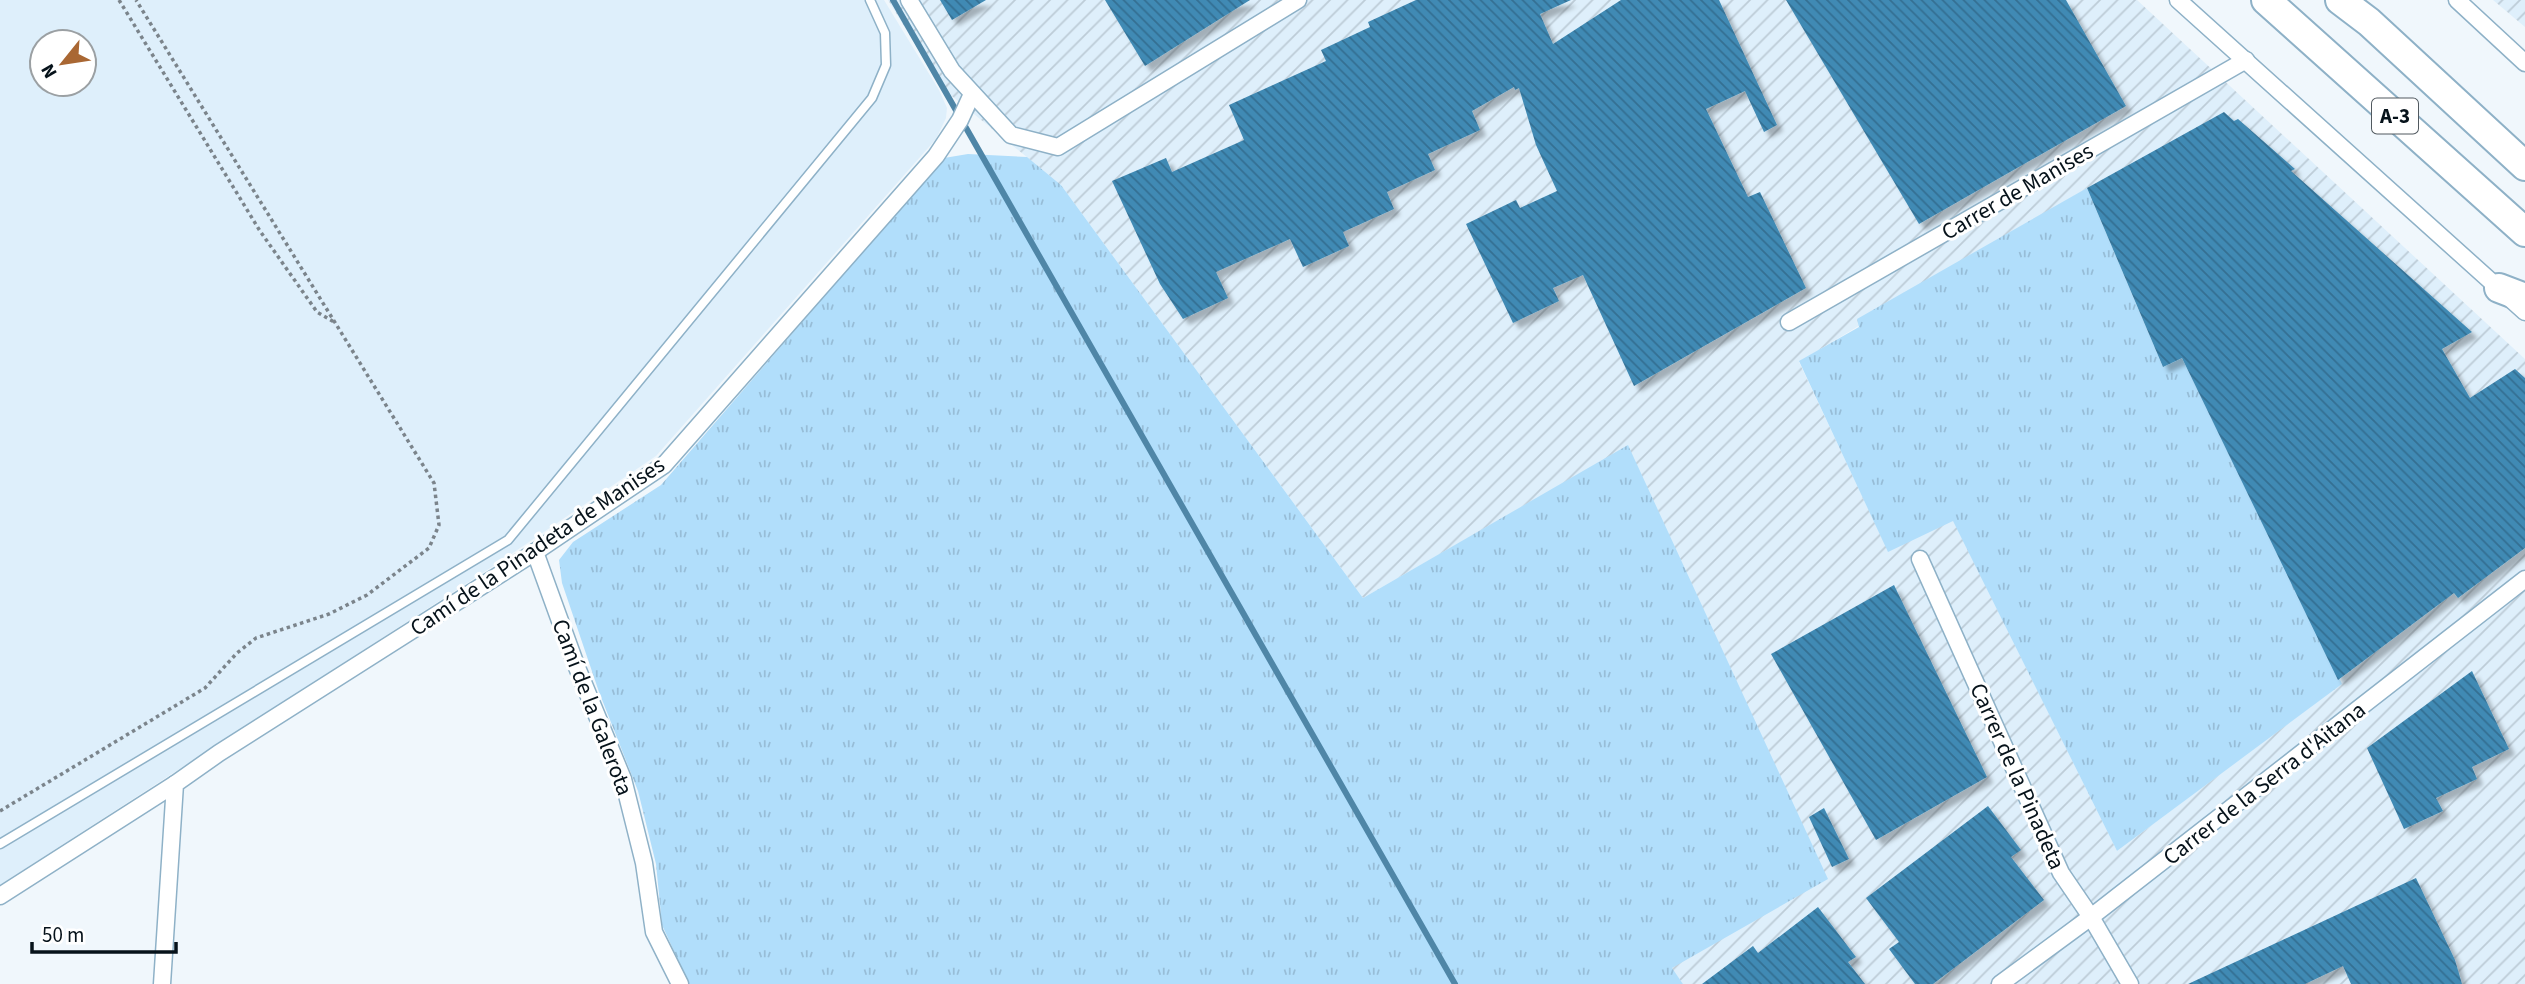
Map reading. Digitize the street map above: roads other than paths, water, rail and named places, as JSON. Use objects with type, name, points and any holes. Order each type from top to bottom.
[{"type":"highway","name":"A-3","points":[[2266,0],[2525,232]]},
{"type":"highway","name":"A-3","points":[[2340,0],[2362,11],[2525,166]]},
{"type":"highway","points":[[2499,288],[2525,298]]},
{"type":"street","points":[[909,0],[952,71],[1011,135],[1058,147],[1298,0]]},
{"type":"street","points":[[2178,0],[2525,312]]},
{"type":"street","points":[[2457,0],[2525,62]]},
{"type":"street","name":"Carrer de Manises","points":[[1789,322],[2246,61]]},
{"type":"street","name":"Camí de la Pinadeta de Manises","points":[[0,896],[535,552],[664,465],[936,156],[960,120],[972,94]]},
{"type":"street","name":"Camí de la Galerota","points":[[535,552],[576,665],[623,779],[644,863],[654,932],[680,984]]},
{"type":"street","name":"Carrer de la Pinadeta","points":[[1920,559],[2061,873],[2091,917],[2130,984]]},
{"type":"street","name":"Carrer de la Serra d'Aitana","points":[[2000,984],[2091,917],[2525,579]]},
{"type":"street","points":[[162,984],[175,784]]},
{"type":"lane","points":[[0,844],[508,540],[872,98],[886,65],[885,33],[870,0]]},
{"type":"waterway","points":[[893,0],[1455,984]]}]
